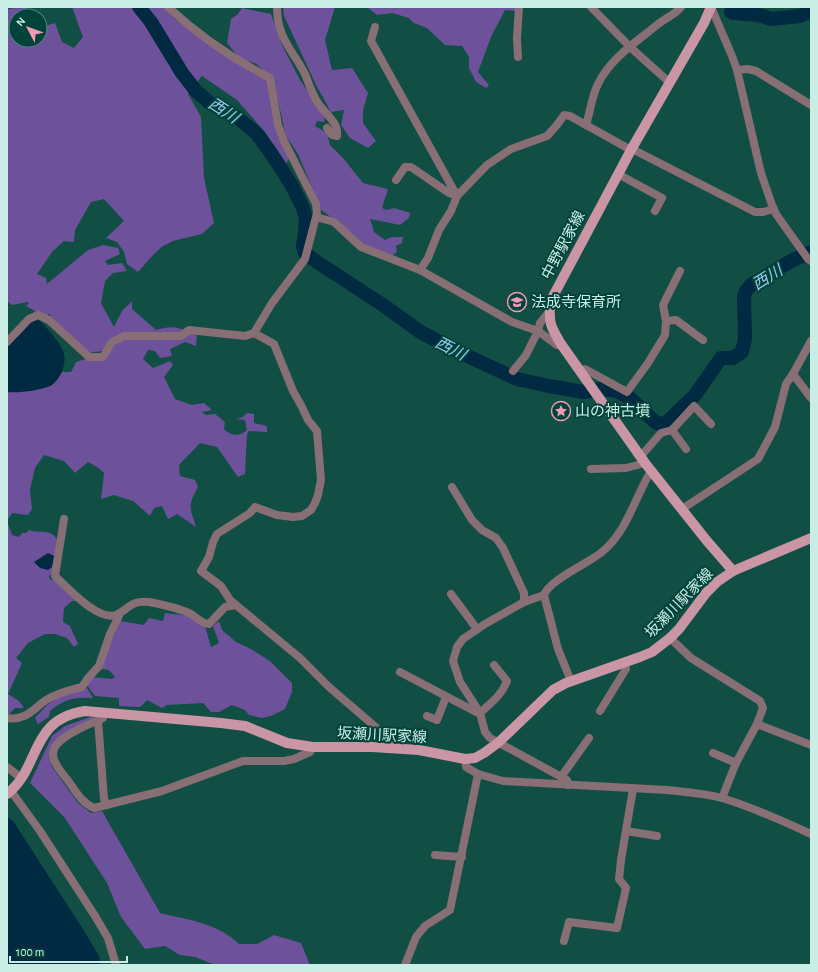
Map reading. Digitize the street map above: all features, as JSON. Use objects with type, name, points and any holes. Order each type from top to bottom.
[{"type":"main road","name":"中野駅家線","points":[[711,7],[704,23],[631,150],[550,302],[549,312],[551,329],[593,390],[646,463],[732,571]]},
{"type":"main road","points":[[732,571],[811,538]]},
{"type":"main road","name":"坂瀬川駅家線","points":[[9,793],[21,778],[44,733],[59,720],[71,713],[85,711],[100,716],[214,722],[245,726],[287,743],[313,747],[394,748],[419,750],[465,759],[475,758],[499,742],[553,690],[571,681],[652,652],[679,629],[712,585],[732,571]]},
{"type":"street","points":[[7,342],[29,319],[38,315],[49,320],[89,357],[103,357],[112,342],[124,336],[181,336],[189,330],[245,336],[254,333],[272,303],[305,259],[317,218],[316,204],[284,141],[278,125],[270,78],[246,65],[207,39],[179,18],[168,7]]},
{"type":"street","points":[[277,7],[279,30],[287,47],[304,73],[317,102],[335,123],[337,131],[336,136],[332,135],[327,128]]},
{"type":"street","points":[[518,57],[517,38],[519,7]]},
{"type":"street","points":[[591,7],[630,47],[669,82]]},
{"type":"street","points":[[586,125],[597,84],[606,71],[630,47],[682,7]]},
{"type":"street","points":[[711,7],[737,70],[761,173],[774,209],[811,261]]},
{"type":"street","points":[[375,27],[372,41],[457,196]]},
{"type":"street","points":[[737,70],[748,69],[756,71],[811,105]]},
{"type":"street","points":[[420,270],[428,258],[439,230],[451,211],[457,196],[487,165],[511,149],[547,136],[564,115],[570,116],[631,150],[636,151],[754,212],[763,212],[774,209]]},
{"type":"street","points":[[396,180],[405,167],[411,167],[449,193],[457,196]]},
{"type":"street","points":[[618,174],[662,198],[654,211]]},
{"type":"street","points":[[317,218],[334,222],[361,247],[420,270],[512,322],[538,331],[557,345],[561,344]]},
{"type":"street","points":[[580,371],[585,369],[628,392],[648,363],[664,335],[666,321],[662,305],[680,271]]},
{"type":"street","points":[[513,371],[526,355],[538,331],[540,322],[549,312]]},
{"type":"street","points":[[666,321],[676,320],[703,340]]},
{"type":"street","points":[[254,333],[274,344],[293,391],[308,420],[317,431],[321,480],[318,496],[311,510],[302,516],[293,517],[277,515],[255,507],[250,513],[217,534],[209,557],[201,572],[221,586],[230,600],[300,658],[329,687],[393,742],[394,748]]},
{"type":"street","points":[[682,509],[758,459],[775,427],[786,384],[811,341]]},
{"type":"street","points":[[793,374],[811,398]]},
{"type":"street","points":[[571,681],[558,649],[544,595],[545,591],[556,581],[602,552],[616,538],[646,463],[661,433],[672,430],[694,406],[711,424]]},
{"type":"street","points":[[672,430],[686,449]]},
{"type":"street","points":[[591,469],[626,468],[646,463]]},
{"type":"street","points":[[452,487],[472,520],[482,530],[496,538],[503,548],[524,593],[524,602]]},
{"type":"street","points":[[64,519],[55,576],[93,610],[111,616],[118,614],[137,602],[148,602],[189,613],[206,624],[209,624],[225,607],[236,605]]},
{"type":"street","points":[[451,594],[477,629]]},
{"type":"street","points":[[544,595],[524,602],[477,629],[463,639],[457,648],[453,661],[460,682],[480,712],[486,732],[490,738],[567,780],[568,785]]},
{"type":"street","points":[[7,718],[20,718],[28,715],[47,700],[65,690],[82,687],[99,666],[110,634],[119,616],[118,614]]},
{"type":"street","points":[[670,638],[691,658],[760,701],[763,708],[757,724],[736,763],[722,798]]},
{"type":"street","points":[[600,711],[626,669],[624,662]]},
{"type":"street","points":[[400,672],[476,712],[480,712],[498,697],[505,688],[507,681],[494,665]]},
{"type":"street","points":[[428,716],[437,720],[446,697]]},
{"type":"street","points":[[100,716],[104,799],[107,805]]},
{"type":"street","points":[[100,716],[62,739],[54,747],[53,754],[55,763],[82,801],[94,808],[162,791],[243,761],[284,761],[310,752],[313,747]]},
{"type":"street","points":[[757,724],[811,745]]},
{"type":"street","points":[[561,777],[589,738]]},
{"type":"street","points":[[714,753],[736,763]]},
{"type":"street","points":[[465,759],[466,767],[478,774],[503,781],[691,792],[722,798],[776,818],[811,834]]},
{"type":"street","points":[[7,766],[21,778]]},
{"type":"street","points":[[405,965],[416,937],[425,926],[450,910],[462,858],[478,774]]},
{"type":"street","points":[[564,940],[569,922],[617,928],[626,888],[619,879],[633,789]]},
{"type":"street","points":[[9,793],[40,831],[95,916],[108,938],[116,965]]},
{"type":"street","points":[[626,831],[657,836]]},
{"type":"street","points":[[435,855],[462,858]]},
{"type":"shaded area","points":[[72,7],[164,7],[175,19],[268,80],[271,109],[278,134],[290,156],[286,164],[265,132],[237,100],[202,76],[188,94],[201,117],[204,178],[214,223],[202,234],[173,241],[163,246],[138,272],[127,264],[124,252],[117,242],[106,238],[124,221],[104,199],[91,202],[75,230],[74,242],[64,241],[52,252],[37,274],[46,278],[47,284],[88,250],[103,245],[118,248],[120,254],[105,261],[108,265],[122,263],[127,271],[113,273],[105,281],[101,303],[114,327],[122,311],[132,301],[132,309],[155,329],[154,330],[172,327],[197,332],[196,346],[185,342],[170,349],[172,356],[160,358],[155,351],[148,350],[143,359],[153,368],[170,361],[173,365],[164,377],[175,399],[192,405],[204,403],[212,410],[202,412],[206,415],[215,414],[225,422],[224,429],[230,433],[238,435],[247,430],[245,420],[236,419],[243,417],[247,413],[254,414],[254,423],[267,426],[267,432],[249,431],[247,434],[245,474],[238,477],[217,447],[200,443],[179,465],[180,476],[195,480],[198,487],[191,503],[192,515],[196,527],[177,514],[168,519],[162,506],[154,508],[150,516],[133,501],[114,495],[101,499],[104,473],[97,467],[88,462],[75,473],[64,461],[44,455],[35,468],[30,490],[32,509],[28,515],[12,513],[7,521],[7,392],[51,386],[62,372],[71,372],[76,362],[86,359],[106,357],[102,351],[88,353],[54,324],[50,314],[44,316],[26,306],[29,303],[28,302],[12,305],[7,301],[7,9],[8,48],[48,48],[48,25],[55,23],[62,42],[74,48],[83,37]]},
{"type":"shaded area","points":[[283,7],[335,7],[325,40],[332,70],[352,68],[368,93],[363,110],[363,123],[376,141],[368,148],[350,138],[341,125],[344,110],[331,112],[316,85],[284,16]]},
{"type":"shaded area","points":[[367,7],[516,7],[515,11],[505,10],[491,37],[478,72],[489,85],[486,88],[476,82],[469,68],[469,57],[462,46],[445,45],[427,28],[414,23],[409,18],[392,13],[377,15]]},
{"type":"shaded area","points":[[242,8],[271,14],[282,45],[300,80],[325,116],[324,122],[317,121],[315,126],[327,133],[330,145],[343,158],[363,183],[388,189],[382,208],[387,210],[394,208],[410,213],[409,218],[400,225],[370,219],[374,232],[385,240],[392,237],[403,237],[402,243],[396,246],[397,252],[393,255],[369,248],[358,242],[335,220],[321,210],[298,154],[286,136],[273,79],[255,63],[240,59],[227,43],[231,19],[237,15]]},
{"type":"shaded area","points":[[7,521],[12,535],[19,537],[22,533],[26,533],[29,530],[48,533],[55,536],[57,540],[53,571],[49,577],[51,580],[56,579],[80,601],[72,601],[64,608],[63,622],[70,626],[78,644],[74,647],[67,638],[55,634],[45,634],[28,643],[16,658],[22,663],[8,694],[19,701],[24,708],[15,708],[7,716]]},
{"type":"shaded area","points":[[165,613],[190,616],[205,626],[211,647],[219,643],[213,626],[219,621],[222,630],[236,642],[251,649],[270,661],[292,683],[292,692],[285,709],[271,716],[262,718],[249,715],[245,710],[232,705],[219,712],[211,712],[203,703],[167,705],[162,708],[147,700],[140,707],[119,706],[119,698],[95,696],[86,684],[92,677],[112,679],[115,677],[109,670],[102,669],[107,650],[120,621],[144,625],[149,618],[163,621]]},
{"type":"shaded area","points":[[87,688],[93,698],[80,698],[65,701],[50,711],[49,717],[38,724],[35,718],[47,705],[59,697]]},
{"type":"shaded area","points":[[93,716],[94,720],[54,745],[49,754],[52,767],[78,803],[91,813],[102,811],[160,913],[202,923],[222,931],[239,944],[257,944],[274,935],[301,943],[310,965],[215,965],[195,957],[180,955],[165,946],[145,949],[121,917],[107,883],[65,818],[30,783],[52,736],[65,726]]},
{"type":"water","points":[[36,317],[61,346],[64,355],[64,366],[60,376],[54,384],[50,386],[28,391],[7,392],[7,348]]},
{"type":"water","points":[[48,553],[54,556],[52,567],[48,570],[40,568],[34,562]]},
{"type":"water","points":[[7,817],[13,821],[81,926],[99,956],[101,965],[7,965]]},
{"type":"waterway","name":"西川","points":[[139,7],[151,22],[182,73],[196,91],[210,103],[238,118],[257,134],[271,153],[291,184],[303,208],[306,219],[303,246],[305,253],[419,331],[448,347],[517,379],[584,392],[601,389],[617,391],[630,398],[655,422],[664,425],[695,395],[721,358],[733,358],[742,352],[745,339],[744,297],[746,291],[752,284],[793,260],[811,252]]},
{"type":"waterway","points":[[731,12],[759,15],[771,19],[800,16],[811,11]]},
{"type":"place","name":"法成寺保育所","points":[[517,302]]},
{"type":"place","name":"山の神古墳","points":[[561,411]]}]
